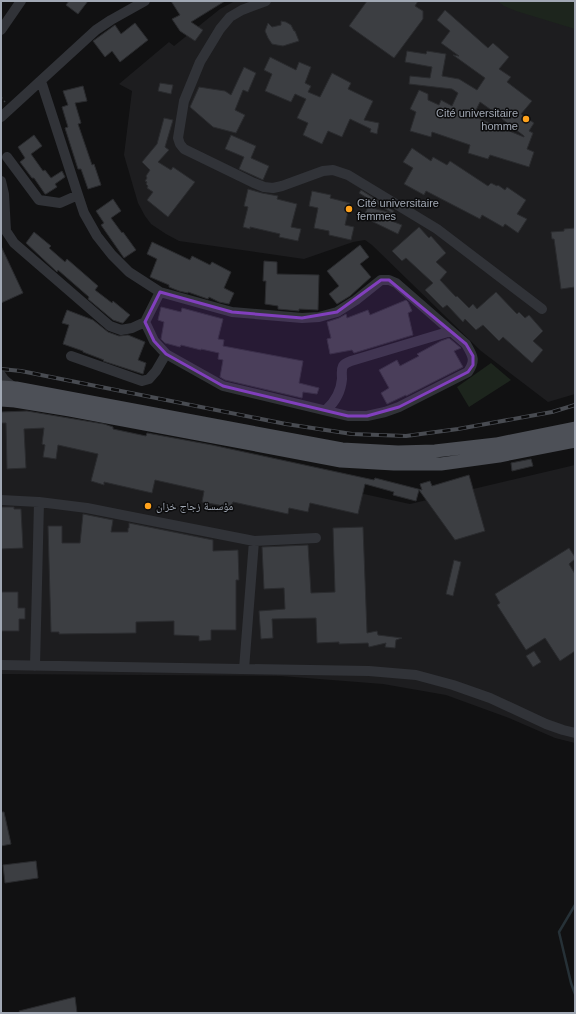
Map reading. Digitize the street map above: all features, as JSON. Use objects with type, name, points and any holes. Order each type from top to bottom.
[{"type":"main road","points":[[1,387],[16,388],[342,449],[398,452],[435,451],[496,444],[575,428]]},
{"type":"main road","points":[[1,400],[77,412],[341,462],[440,464],[499,456],[575,441]]},
{"type":"street","points":[[1,30],[21,1]]},
{"type":"street","points":[[266,1],[242,10],[230,17],[220,29],[200,62],[184,101],[178,138],[184,149],[264,187],[273,188],[282,186],[323,171],[332,170],[348,175],[437,229],[542,309]]},
{"type":"street","points":[[1,117],[96,30],[142,2]]},
{"type":"street","points":[[41,81],[84,213],[97,236],[112,255],[129,272],[160,292],[232,312],[302,318],[319,317],[337,312],[356,300],[380,280],[389,280],[396,283],[466,344],[473,356],[473,365],[468,372],[399,407],[367,416],[348,416],[223,386],[166,354],[154,341],[145,322]]},
{"type":"street","points":[[7,158],[39,200],[60,203],[78,195]]},
{"type":"street","points":[[1,181],[4,194],[6,230],[14,243],[110,326],[121,330],[132,328],[145,322],[160,292]]},
{"type":"street","points":[[326,410],[338,395],[342,380],[342,368],[344,364],[451,331]]},
{"type":"street","points":[[71,356],[142,380],[149,379],[156,371],[166,354]]},
{"type":"street","points":[[1,375],[9,385],[16,388]]},
{"type":"street","points":[[1,500],[39,502],[87,508],[254,541],[316,538]]},
{"type":"street","points":[[35,666],[39,502]]},
{"type":"street","points":[[244,669],[254,541]]},
{"type":"street","points":[[1,665],[369,671],[416,675],[453,685],[490,698],[546,724],[575,733]]},
{"type":"highlighted area","points":[[381,280],[389,280],[466,344],[473,356],[473,365],[468,372],[399,407],[367,416],[348,416],[223,386],[166,354],[154,341],[145,322],[160,292],[232,312],[302,318],[337,312]]},
{"type":"shaded area","name":"Cité universitaire femmes","points":[[235,1],[575,1],[575,394],[548,402],[481,351],[372,245],[365,240],[353,242],[304,259],[179,241],[151,224],[138,203],[124,155],[132,91],[119,84],[169,42],[174,46],[220,9]]},
{"type":"shaded area","points":[[497,1],[575,1],[575,29],[516,11]]},
{"type":"shaded area","points":[[491,363],[511,380],[469,407],[457,387]]},
{"type":"shaded area","points":[[1,421],[50,426],[410,504],[575,465],[575,743],[555,738],[509,718],[446,695],[383,684],[281,676],[1,674]]},
{"type":"building","points":[[69,1],[88,1],[78,14],[66,5]]},
{"type":"building","points":[[171,1],[225,1],[191,22],[203,30],[195,41],[180,31],[172,19],[180,15]]},
{"type":"building","points":[[367,1],[418,1],[415,6],[423,11],[423,19],[394,58],[349,26]]},
{"type":"building","points":[[445,10],[488,48],[493,43],[509,57],[499,69],[511,77],[507,82],[532,101],[521,114],[534,123],[529,131],[533,133],[527,149],[534,152],[529,167],[490,155],[488,159],[468,153],[470,145],[432,132],[431,137],[410,131],[416,112],[410,109],[419,90],[428,94],[428,100],[439,105],[441,100],[452,106],[458,93],[452,89],[409,84],[410,76],[430,78],[432,67],[405,62],[407,51],[426,54],[427,51],[446,54],[442,76],[459,79],[477,90],[485,78],[453,55],[459,56],[441,43],[450,31],[437,20]],"holes":[[[480,102],[493,112],[524,137],[473,116]]]},
{"type":"building","points":[[281,21],[291,25],[299,41],[283,46],[272,44],[265,31],[268,23],[272,27],[281,25]]},
{"type":"building","points":[[135,23],[148,40],[120,62],[112,51],[105,57],[93,41],[115,25],[121,34]]},
{"type":"building","points":[[270,57],[296,70],[299,62],[311,67],[305,83],[311,86],[308,92],[320,97],[332,73],[351,83],[348,89],[373,101],[364,120],[379,123],[377,134],[370,132],[371,129],[350,119],[342,137],[328,131],[322,144],[303,135],[308,123],[297,118],[306,99],[295,94],[291,102],[265,91],[272,74],[264,70]]},
{"type":"building","points":[[244,67],[256,73],[248,92],[243,90],[235,110],[245,115],[236,133],[213,127],[190,107],[199,87],[225,91],[231,95]]},
{"type":"building","points":[[160,83],[173,85],[171,94],[158,91]]},
{"type":"building","points":[[83,86],[87,101],[75,103],[81,123],[78,124],[92,165],[94,164],[101,185],[88,189],[81,169],[78,169],[65,128],[68,127],[62,107],[68,105],[63,91]]},
{"type":"building","points":[[164,118],[173,120],[165,147],[169,150],[158,162],[171,170],[173,167],[195,182],[168,217],[147,200],[153,192],[147,188],[147,182],[145,181],[150,170],[142,162],[157,144]]},
{"type":"building","points":[[34,135],[42,146],[31,154],[43,171],[45,170],[51,178],[62,171],[65,177],[55,184],[57,187],[46,194],[20,162],[25,158],[18,147]]},
{"type":"building","points":[[231,135],[256,146],[251,158],[269,166],[263,180],[239,169],[244,157],[225,149]]},
{"type":"building","points":[[412,148],[431,161],[433,157],[447,165],[450,161],[488,186],[491,183],[497,186],[498,185],[505,190],[507,187],[526,200],[517,214],[527,219],[518,233],[505,224],[503,227],[482,215],[480,219],[426,191],[424,195],[404,184],[413,168],[403,162]]},
{"type":"building","points":[[248,189],[278,196],[277,199],[297,204],[291,227],[301,229],[298,241],[279,237],[280,234],[250,227],[250,229],[243,227],[248,207],[244,206]]},
{"type":"building","points":[[361,190],[394,211],[389,220],[402,225],[398,234],[363,217],[368,207],[392,213],[359,193]]},
{"type":"building","points":[[312,191],[331,195],[330,198],[350,203],[345,225],[354,227],[351,240],[329,235],[329,231],[314,228],[318,208],[309,206]]},
{"type":"building","points":[[113,199],[121,211],[111,218],[136,250],[124,258],[101,225],[104,223],[96,211]]},
{"type":"building","points":[[419,227],[429,238],[431,236],[446,253],[436,262],[447,272],[440,280],[469,308],[473,304],[477,309],[496,292],[517,314],[519,312],[525,318],[529,315],[543,331],[533,341],[543,350],[532,363],[503,337],[499,341],[483,325],[476,330],[465,319],[463,322],[447,305],[443,308],[425,290],[433,283],[406,258],[402,261],[392,251]]},
{"type":"building","points":[[575,228],[575,287],[561,289],[554,239],[552,239],[551,232]]},
{"type":"building","points":[[34,232],[51,246],[49,248],[65,262],[67,259],[98,286],[95,290],[112,303],[113,301],[130,315],[123,323],[113,320],[88,299],[89,297],[58,270],[57,272],[26,243]]},
{"type":"building","points":[[152,242],[190,260],[192,256],[210,265],[212,262],[231,272],[224,288],[234,293],[229,304],[219,302],[209,297],[208,299],[188,292],[179,291],[150,277],[157,259],[147,254]]},
{"type":"building","points":[[360,245],[369,257],[360,264],[371,277],[350,296],[337,304],[329,294],[339,286],[327,271]]},
{"type":"building","points":[[1,246],[23,293],[1,303]]},
{"type":"building","points":[[264,261],[277,262],[277,274],[319,275],[318,310],[299,309],[299,311],[278,309],[278,306],[265,304],[266,281],[263,281]]},
{"type":"building","points":[[406,300],[412,311],[408,313],[413,335],[354,353],[352,350],[330,354],[327,339],[331,338],[327,322],[346,314],[347,318],[368,310],[370,315]]},
{"type":"building","points":[[161,307],[181,312],[182,308],[223,319],[218,339],[224,340],[223,346],[303,361],[299,383],[319,388],[317,394],[303,392],[302,398],[225,380],[220,377],[223,360],[218,359],[219,353],[181,345],[180,347],[165,343],[161,339],[164,322],[158,320]]},
{"type":"building","points":[[67,310],[93,320],[108,332],[119,336],[128,335],[145,342],[138,360],[146,363],[143,374],[103,361],[104,360],[63,344],[69,325],[62,323]]},
{"type":"building","points":[[449,338],[461,348],[454,351],[463,367],[387,404],[381,393],[389,388],[379,370],[397,360],[400,366],[419,356],[417,354]]},
{"type":"building","points":[[27,411],[104,424],[113,427],[113,429],[146,436],[147,433],[212,445],[374,480],[375,478],[422,490],[420,484],[430,481],[432,486],[469,475],[485,531],[455,540],[419,490],[416,501],[393,495],[394,492],[365,484],[358,514],[310,503],[308,512],[289,508],[288,514],[233,502],[229,510],[219,505],[202,502],[204,491],[155,480],[152,493],[104,482],[104,485],[91,481],[98,454],[58,445],[56,459],[43,457],[45,445],[42,444],[44,428],[24,429],[26,468],[7,469],[6,423],[1,423],[1,412]]},
{"type":"building","points":[[531,459],[533,466],[512,471],[511,463]]},
{"type":"building","points":[[1,507],[14,507],[14,509],[21,509],[23,548],[1,549]]},
{"type":"building","points":[[83,514],[113,520],[111,532],[128,532],[129,523],[213,540],[213,551],[238,550],[239,580],[236,580],[236,630],[211,630],[211,640],[199,641],[199,636],[174,635],[174,621],[136,622],[136,633],[59,634],[59,632],[51,632],[48,526],[62,526],[62,543],[80,543]]},
{"type":"building","points":[[363,527],[367,633],[377,631],[378,635],[402,638],[396,640],[395,648],[385,647],[386,643],[369,647],[368,643],[317,643],[316,618],[272,619],[273,638],[261,639],[259,611],[285,609],[284,588],[264,589],[262,547],[308,545],[311,593],[335,592],[333,528]]},
{"type":"building","points":[[569,548],[575,557],[575,559],[569,564],[575,574],[575,651],[560,661],[545,638],[526,650],[497,605],[500,603],[495,594]]},
{"type":"building","points":[[454,560],[461,562],[453,596],[446,594]]},
{"type":"building","points":[[1,592],[18,592],[18,608],[25,608],[25,619],[19,619],[19,631],[1,631]]},
{"type":"building","points":[[534,651],[541,662],[533,667],[526,656]]},
{"type":"building","points":[[1,812],[4,812],[11,844],[1,846]]},
{"type":"building","points":[[36,861],[38,878],[5,883],[3,865]]},
{"type":"building","points":[[75,997],[77,1013],[20,1013],[19,1011]]},
{"type":"waterway","points":[[575,905],[559,932],[575,994]]},
{"type":"railway","points":[[1,369],[21,371],[286,424],[352,434],[406,436],[458,429],[552,412],[575,405]]},
{"type":"place","name":"Cité universitaire homme","points":[[526,119]]},
{"type":"place","name":"Cité universitaire femmes","points":[[349,209]]},
{"type":"place","name":"مؤسسة زجاج خزان","points":[[148,506]]}]
